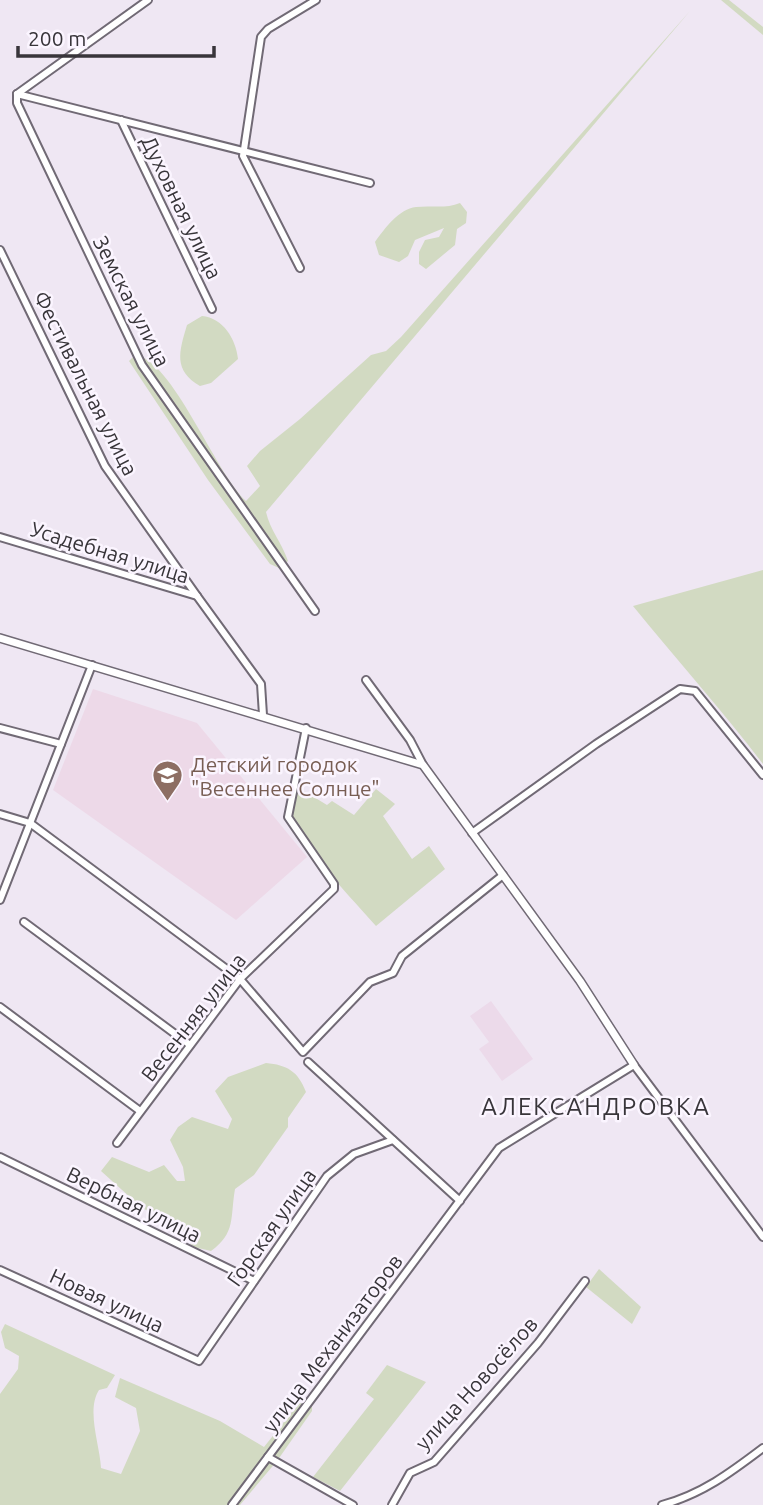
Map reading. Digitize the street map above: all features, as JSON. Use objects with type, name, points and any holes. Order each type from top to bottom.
[{"type":"street","points":[[17,94],[148,0]]},
{"type":"street","points":[[300,268],[243,156],[243,150],[261,37],[268,29],[316,0]]},
{"type":"street","points":[[17,94],[370,183]]},
{"type":"street","name":"Земская улица","points":[[17,94],[17,103],[142,365],[316,611]]},
{"type":"street","name":"Духовная улица","points":[[121,120],[212,309]]},
{"type":"street","name":"Фестивальная улица","points":[[0,250],[105,466],[197,596]]},
{"type":"street","name":"Усадебная улица","points":[[0,537],[197,596],[261,684],[263,715]]},
{"type":"street","points":[[0,638],[423,765]]},
{"type":"street","points":[[0,900],[92,665]]},
{"type":"street","points":[[366,680],[410,740],[423,765],[580,981],[634,1065],[763,1237]]},
{"type":"street","points":[[472,833],[596,744],[680,689],[695,691],[763,775]]},
{"type":"street","points":[[0,728],[61,744]]},
{"type":"street","name":"Весенняя улица","points":[[117,1143],[240,979],[334,889],[334,884],[288,817],[306,728]]},
{"type":"street","points":[[0,814],[30,822],[240,979],[303,1052],[370,982],[393,973],[402,956],[503,875]]},
{"type":"street","points":[[24,922],[190,1045]]},
{"type":"street","points":[[0,1007],[141,1111]]},
{"type":"street","points":[[308,1062],[460,1201]]},
{"type":"street","name":"улица Механизаторов","points":[[232,1505],[508,1139],[634,1065]]},
{"type":"street","name":"Горская улица","points":[[200,1361],[327,1176],[354,1154],[393,1140]]},
{"type":"street","name":"Вербная улица","points":[[0,1157],[254,1281]]},
{"type":"street","name":"Новая улица","points":[[0,1270],[200,1361]]},
{"type":"street","name":"улица Новосёлов","points":[[392,1505],[410,1473],[433,1462],[538,1343],[585,1281]]},
{"type":"street","points":[[662,1505],[687,1498],[715,1485],[763,1448]]},
{"type":"street","points":[[268,1457],[353,1505]]},
{"type":"shaded area","name":"Детский городок \"Весеннее Солнце\"","points":[[93,689],[197,723],[307,857],[236,920],[53,790]]},
{"type":"shaded area","points":[[491,1001],[533,1059],[502,1081],[479,1049],[489,1042],[470,1016]]},
{"type":"green space","points":[[721,0],[729,0],[763,27],[763,35]]},
{"type":"green space","points":[[690,11],[266,512],[288,561],[279,568],[270,564],[208,480],[129,361],[135,355],[149,361],[164,376],[220,466],[246,501],[260,486],[247,466],[260,451],[371,355],[386,351],[401,337]]},
{"type":"green space","points":[[460,203],[467,212],[466,223],[457,229],[455,245],[426,269],[419,264],[419,252],[425,240],[439,237],[444,228],[415,240],[408,256],[399,262],[379,255],[375,242],[388,225],[404,211],[416,207]]},
{"type":"green space","points":[[202,316],[222,325],[231,337],[238,359],[211,383],[200,386],[185,374],[180,352],[187,325]]},
{"type":"green space","points":[[763,570],[763,764],[633,606]]},
{"type":"green space","points":[[299,788],[327,805],[332,801],[354,815],[376,789],[395,804],[383,816],[412,859],[429,846],[445,869],[376,926],[331,875],[300,832],[292,812]]},
{"type":"green space","points":[[266,1063],[291,1070],[306,1092],[288,1118],[288,1127],[254,1175],[235,1189],[225,1238],[211,1251],[194,1247],[166,1220],[142,1208],[101,1171],[112,1157],[149,1172],[164,1165],[177,1181],[185,1181],[183,1167],[170,1140],[178,1127],[192,1117],[228,1129],[232,1119],[215,1091],[228,1077]]},
{"type":"green space","points":[[599,1269],[641,1307],[632,1324],[586,1287]]},
{"type":"green space","points":[[5,1324],[115,1375],[107,1388],[99,1390],[95,1398],[94,1417],[101,1468],[121,1474],[140,1431],[136,1408],[115,1397],[120,1378],[220,1421],[264,1447],[299,1403],[312,1406],[312,1411],[277,1461],[240,1505],[0,1505],[0,1394],[18,1369],[19,1356],[5,1348],[1,1332]]},
{"type":"green space","points":[[387,1365],[426,1382],[340,1491],[313,1477],[374,1399],[366,1393]]},
{"type":"place","name":"Детский городок \"Весеннее Солнце\"","points":[[168,803]]},
{"type":"district","name":"АЛЕКСАНДРОВКА","points":[[596,1106]]}]
